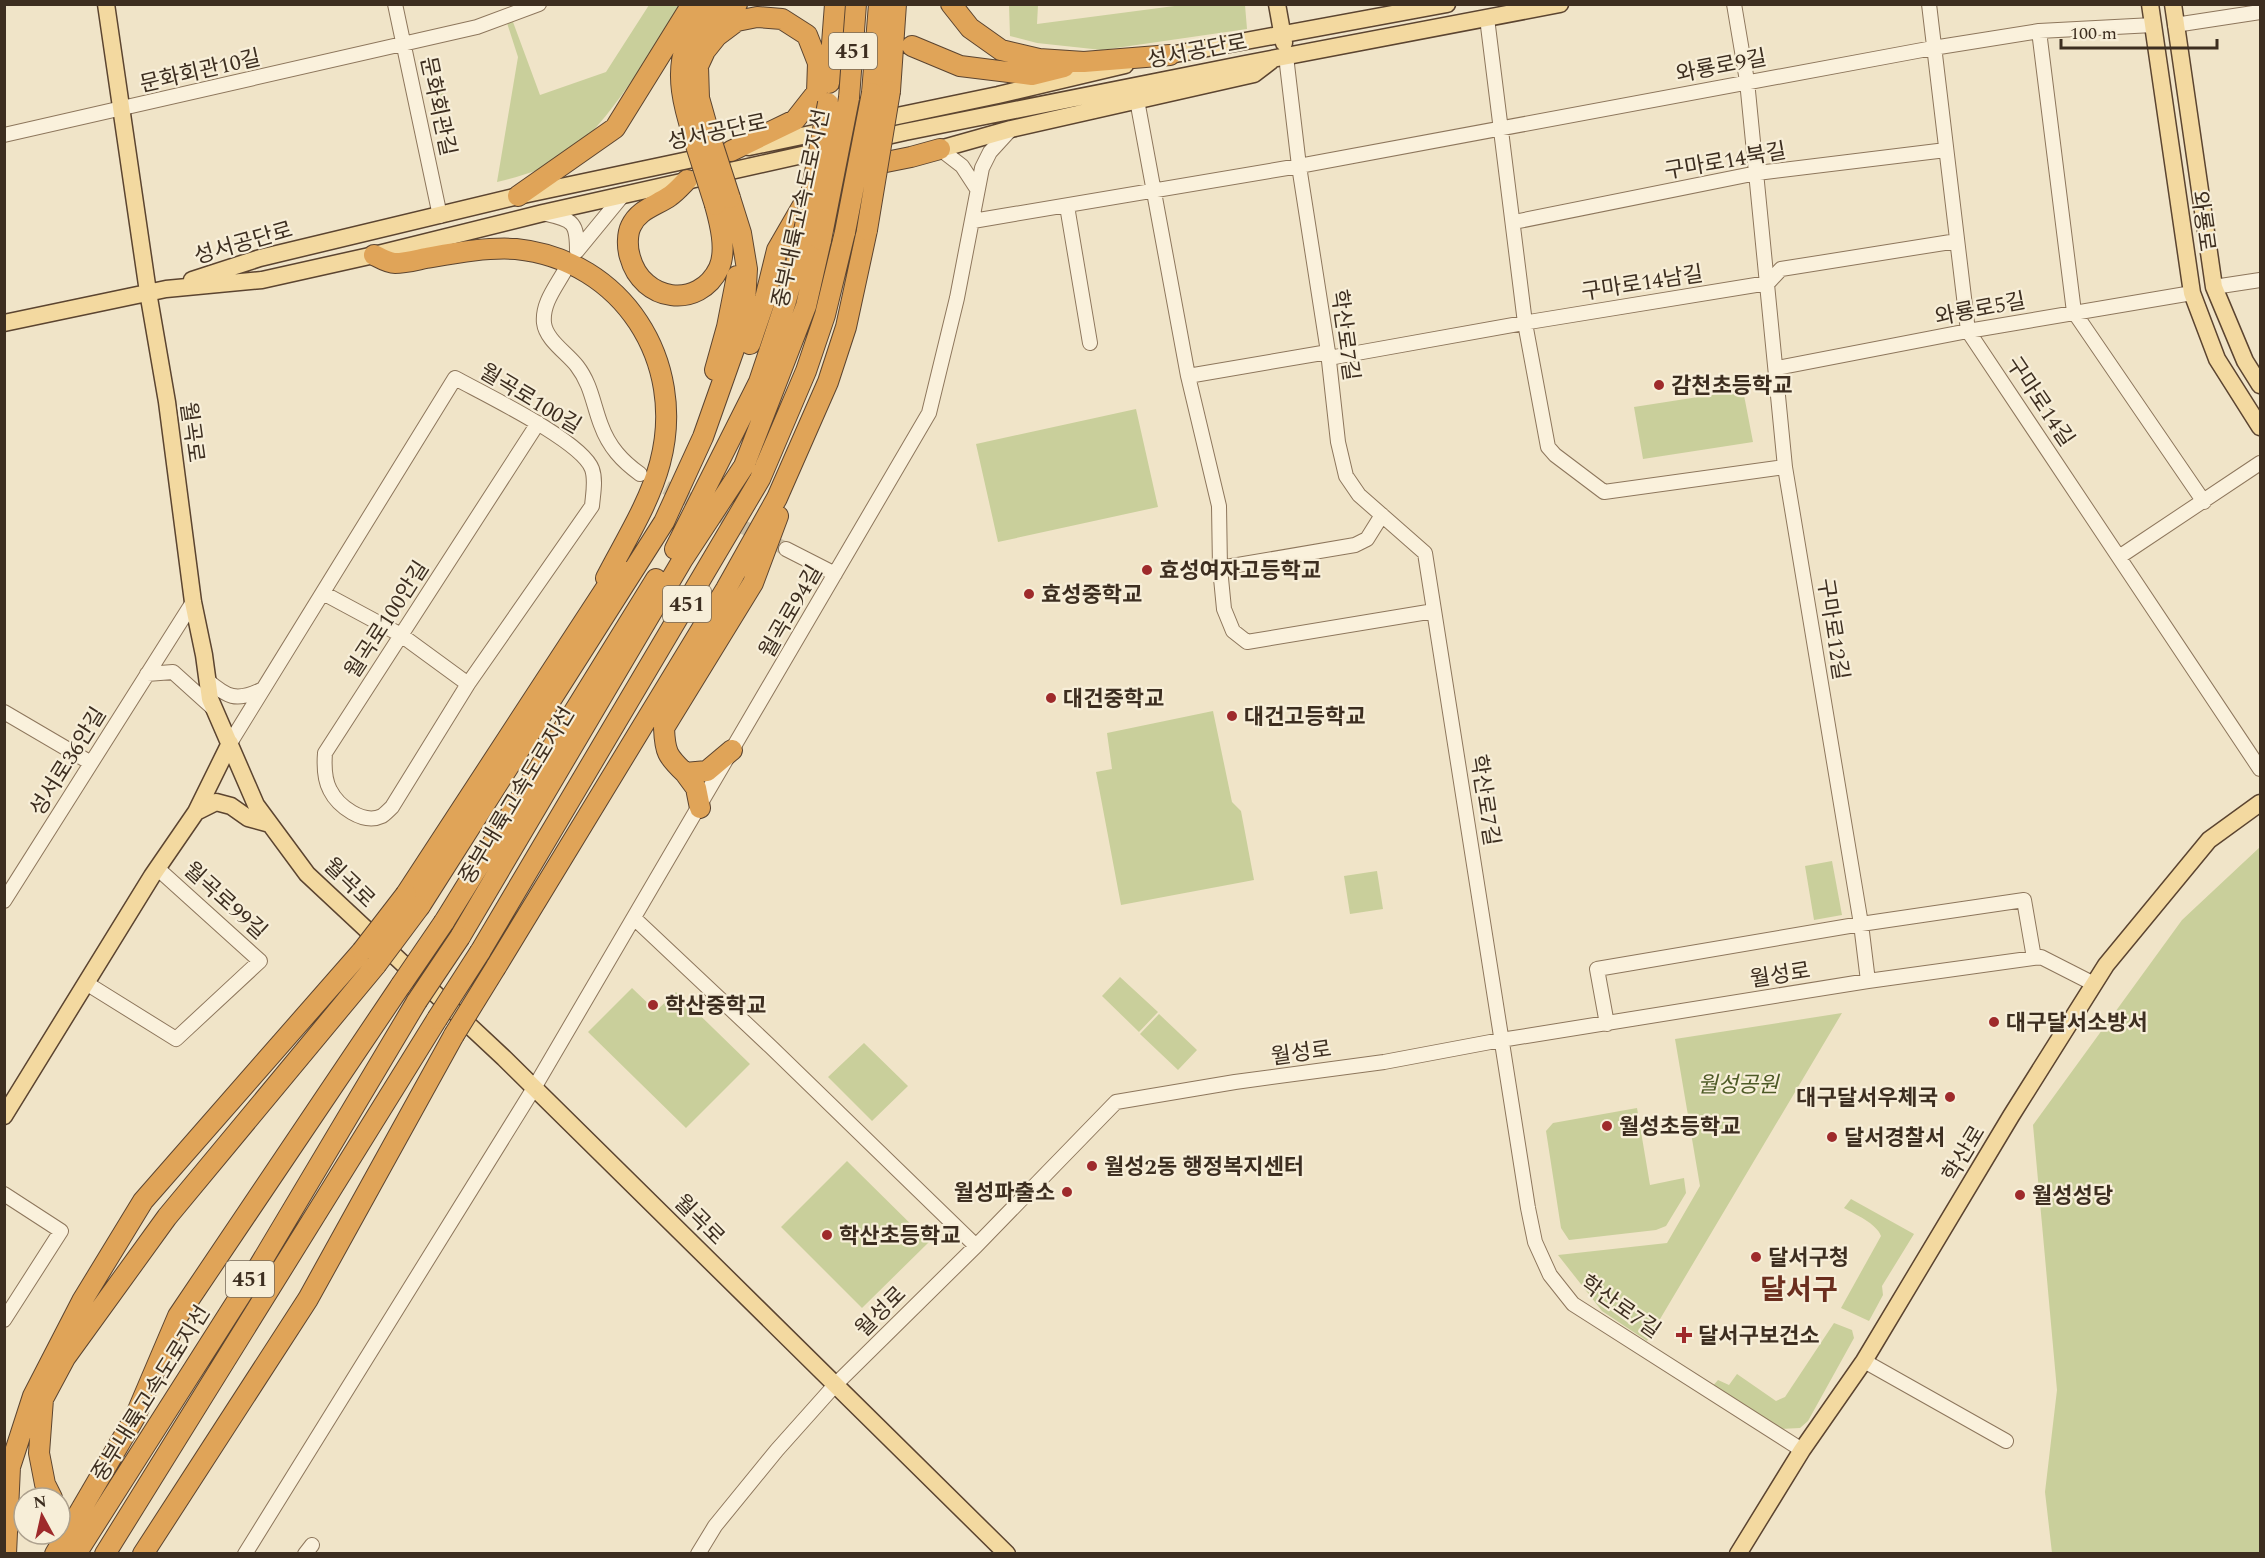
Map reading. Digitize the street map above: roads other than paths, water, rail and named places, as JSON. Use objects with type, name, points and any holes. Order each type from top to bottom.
[{"type":"highway","points":[[518,196],[615,128],[692,4]]},
{"type":"highway","points":[[700,134],[683,105],[680,72],[686,44],[710,4]]},
{"type":"highway","points":[[413,900],[586,616],[654,517],[718,362],[737,277],[732,233],[688,103],[688,72],[693,45],[713,20],[737,4]]},
{"type":"highway","name":"중부내륙고속도로지선","points":[[76,1554],[256,1271],[417,1000],[460,937],[683,559],[744,466],[806,306],[812,241],[849,98],[856,4]]},
{"type":"highway","name":"중부내륙고속도로지선","points":[[105,1554],[480,952],[760,479],[806,370],[825,315],[881,92],[879,4]]},
{"type":"highway","points":[[700,808],[696,788],[665,748],[664,728],[753,583],[828,382],[846,327],[867,230],[881,92],[896,4]]},
{"type":"highway","points":[[951,4],[970,28],[1001,50],[1039,59],[1084,62],[1170,55]]},
{"type":"highway","points":[[55,1554],[135,1417],[178,1316],[444,922],[683,536],[759,382],[786,301],[812,241],[828,103],[827,5]]},
{"type":"highway","points":[[700,134],[698,66],[705,51],[717,36],[737,21],[757,17],[782,19],[807,35],[819,63],[817,92],[795,120],[731,151]]},
{"type":"highway","points":[[912,46],[960,66],[1032,75],[1084,62]]},
{"type":"highway","points":[[584,646],[673,530],[716,443],[764,303],[777,250],[807,198],[827,183],[866,166],[940,149]]},
{"type":"highway","points":[[687,180],[670,196],[638,215],[630,226],[628,252],[632,267],[638,278],[648,287],[671,295],[687,295],[700,289],[711,279],[720,266],[723,234],[722,202]]},
{"type":"highway","points":[[46,1486],[39,1453],[43,1400],[65,1358],[167,1216],[413,900],[584,646],[664,522],[703,437],[744,321],[747,269],[741,233],[722,202]]},
{"type":"highway","points":[[374,255],[393,264],[464,251],[515,249],[556,257],[590,274],[613,292],[647,336],[660,366],[666,393],[668,421],[660,464],[649,496],[586,616]]},
{"type":"highway","points":[[143,1554],[308,1299],[454,1035],[726,589],[777,498],[828,382]]},
{"type":"highway","points":[[685,772],[707,771],[732,750]]},
{"type":"highway","points":[[6,1554],[10,1467],[33,1396],[82,1301],[143,1201],[369,958]]},
{"type":"main road","name":"월곡로","points":[[106,4],[120,109],[166,402],[193,602],[210,699],[256,805],[307,874],[534,1088],[1007,1554]]},
{"type":"main road","points":[[940,149],[1011,129],[1254,74],[1280,57],[1282,34],[1277,4]]},
{"type":"main road","name":"성서공단로","points":[[166,289],[260,258],[518,196],[998,95],[1170,55],[1447,4]]},
{"type":"main road","name":"성서공단로","points":[[4,323],[166,289],[262,280],[543,213],[916,129],[1560,4]]},
{"type":"main road","name":"와룡로","points":[[2150,4],[2192,293],[2217,359],[2260,427]]},
{"type":"main road","name":"와룡로","points":[[2173,4],[2214,287],[2245,361],[2260,385]]},
{"type":"main road","name":"월곡로99길","points":[[4,1116],[158,868],[196,812],[230,743]]},
{"type":"main road","points":[[196,812],[216,802],[231,806],[248,818],[270,824]]},
{"type":"main road","name":"학산로","points":[[1738,1554],[1802,1450],[1864,1361],[1877,1336],[2106,965],[2209,840],[2260,803]]},
{"type":"street","name":"문화회관길","points":[[395,4],[440,216]]},
{"type":"street","name":"문화회관10길","points":[[4,135],[404,45],[477,27],[511,10],[539,4]]},
{"type":"street","name":"구마로12길","points":[[1734,4],[1747,81],[1785,467],[1862,924],[1868,981]]},
{"type":"street","name":"구마로14길","points":[[1929,4],[1968,331],[2260,769]]},
{"type":"street","points":[[2175,26],[2260,12]]},
{"type":"street","points":[[1487,18],[1525,323],[1548,447],[1555,455],[1604,492],[1785,467]]},
{"type":"street","name":"와룡로9길","points":[[973,221],[1502,130],[1747,81],[1933,48],[2039,31],[2153,25]]},
{"type":"street","points":[[2039,31],[2074,312],[2204,502]]},
{"type":"street","name":"학산로7길","points":[[1280,57],[1328,355],[1338,442],[1346,476],[1359,495],[1425,553],[1535,1242],[1550,1275],[1573,1304],[1802,1450]]},
{"type":"street","points":[[1137,100],[1188,376],[1219,506],[1220,568],[1224,609],[1233,631],[1247,642],[1434,610]]},
{"type":"street","name":"월곡로94길","points":[[245,1554],[534,1088],[929,414],[957,298],[981,168],[990,152],[1011,129]]},
{"type":"street","points":[[940,149],[962,166],[977,189]]},
{"type":"street","name":"구마로14북길","points":[[1514,222],[1757,173],[1946,150]]},
{"type":"street","points":[[543,213],[563,217],[571,223],[577,230],[577,251],[623,195]]},
{"type":"street","points":[[1067,206],[1090,343]]},
{"type":"street","name":"구마로14남길","points":[[1188,376],[1768,283],[1781,268],[1957,241]]},
{"type":"street","points":[[564,272],[545,305],[544,324],[554,341],[577,365],[589,385],[601,426],[612,448],[623,461],[640,474]]},
{"type":"street","points":[[2214,287],[2260,280]]},
{"type":"street","name":"와룡로5길","points":[[1777,368],[1968,331],[2192,293]]},
{"type":"street","name":"월곡로100길","points":[[230,743],[455,378],[538,423],[585,456],[592,470],[594,485],[592,506],[468,684],[398,799],[381,816]]},
{"type":"street","name":"월곡로100안길","points":[[381,816],[368,819],[357,815],[339,803],[329,790],[324,770],[325,753],[538,423]]},
{"type":"street","points":[[2119,557],[2260,463]]},
{"type":"street","points":[[1220,568],[1355,545],[1367,538],[1382,515]]},
{"type":"street","points":[[786,549],[835,574]]},
{"type":"street","points":[[323,593],[401,635],[468,684]]},
{"type":"street","name":"성서로36안길","points":[[4,901],[193,602]]},
{"type":"street","points":[[147,674],[173,672],[214,710]]},
{"type":"street","points":[[207,680],[224,695],[245,698],[263,689]]},
{"type":"street","points":[[4,712],[91,763]]},
{"type":"street","name":"월곡로99길","points":[[86,983],[176,1039],[260,961],[158,868]]},
{"type":"street","points":[[1607,1024],[1597,969],[1862,924],[2024,900],[2034,958]]},
{"type":"street","points":[[634,918],[976,1246]]},
{"type":"street","name":"월성로","points":[[698,1554],[715,1526],[777,1450],[835,1385],[976,1246],[1116,1102],[1235,1082],[1384,1062],[1501,1040],[1868,981],[2041,957],[2094,984]]},
{"type":"street","points":[[4,1194],[61,1231],[4,1320]]},
{"type":"street","points":[[1864,1361],[2006,1441]]},
{"type":"tunnel","points":[[647,478],[786,549]]},
{"type":"tunnel","points":[[72,1538],[75,1543]]},
{"type":"place","name":"감천초등학교","points":[[1659,385]]},
{"type":"place","name":"효성여자고등학교","points":[[1147,570]]},
{"type":"place","name":"효성중학교","points":[[1029,594]]},
{"type":"place","name":"대건중학교","points":[[1051,698]]},
{"type":"place","name":"대건고등학교","points":[[1232,716]]},
{"type":"place","name":"학산중학교","points":[[653,1005]]},
{"type":"place","name":"대구달서소방서","points":[[1994,1022]]},
{"type":"place","name":"대구달서우체국","points":[[1950,1097]]},
{"type":"place","name":"월성초등학교","points":[[1607,1126]]},
{"type":"place","name":"달서경찰서","points":[[1832,1137]]},
{"type":"place","name":"월성2동 행정복지센터","points":[[1092,1166]]},
{"type":"place","name":"월성파출소","points":[[1067,1192]]},
{"type":"place","name":"월성성당","points":[[2020,1195]]},
{"type":"place","name":"학산초등학교","points":[[827,1235]]},
{"type":"place","name":"달서구청","points":[[1756,1257]]},
{"type":"place","name":"달서구보건소","points":[[1684,1335]]},
{"type":"district","name":"달서구","points":[[1799,1289]]},
{"type":"park label","name":"월성공원","points":[[1738,1084]]}]
